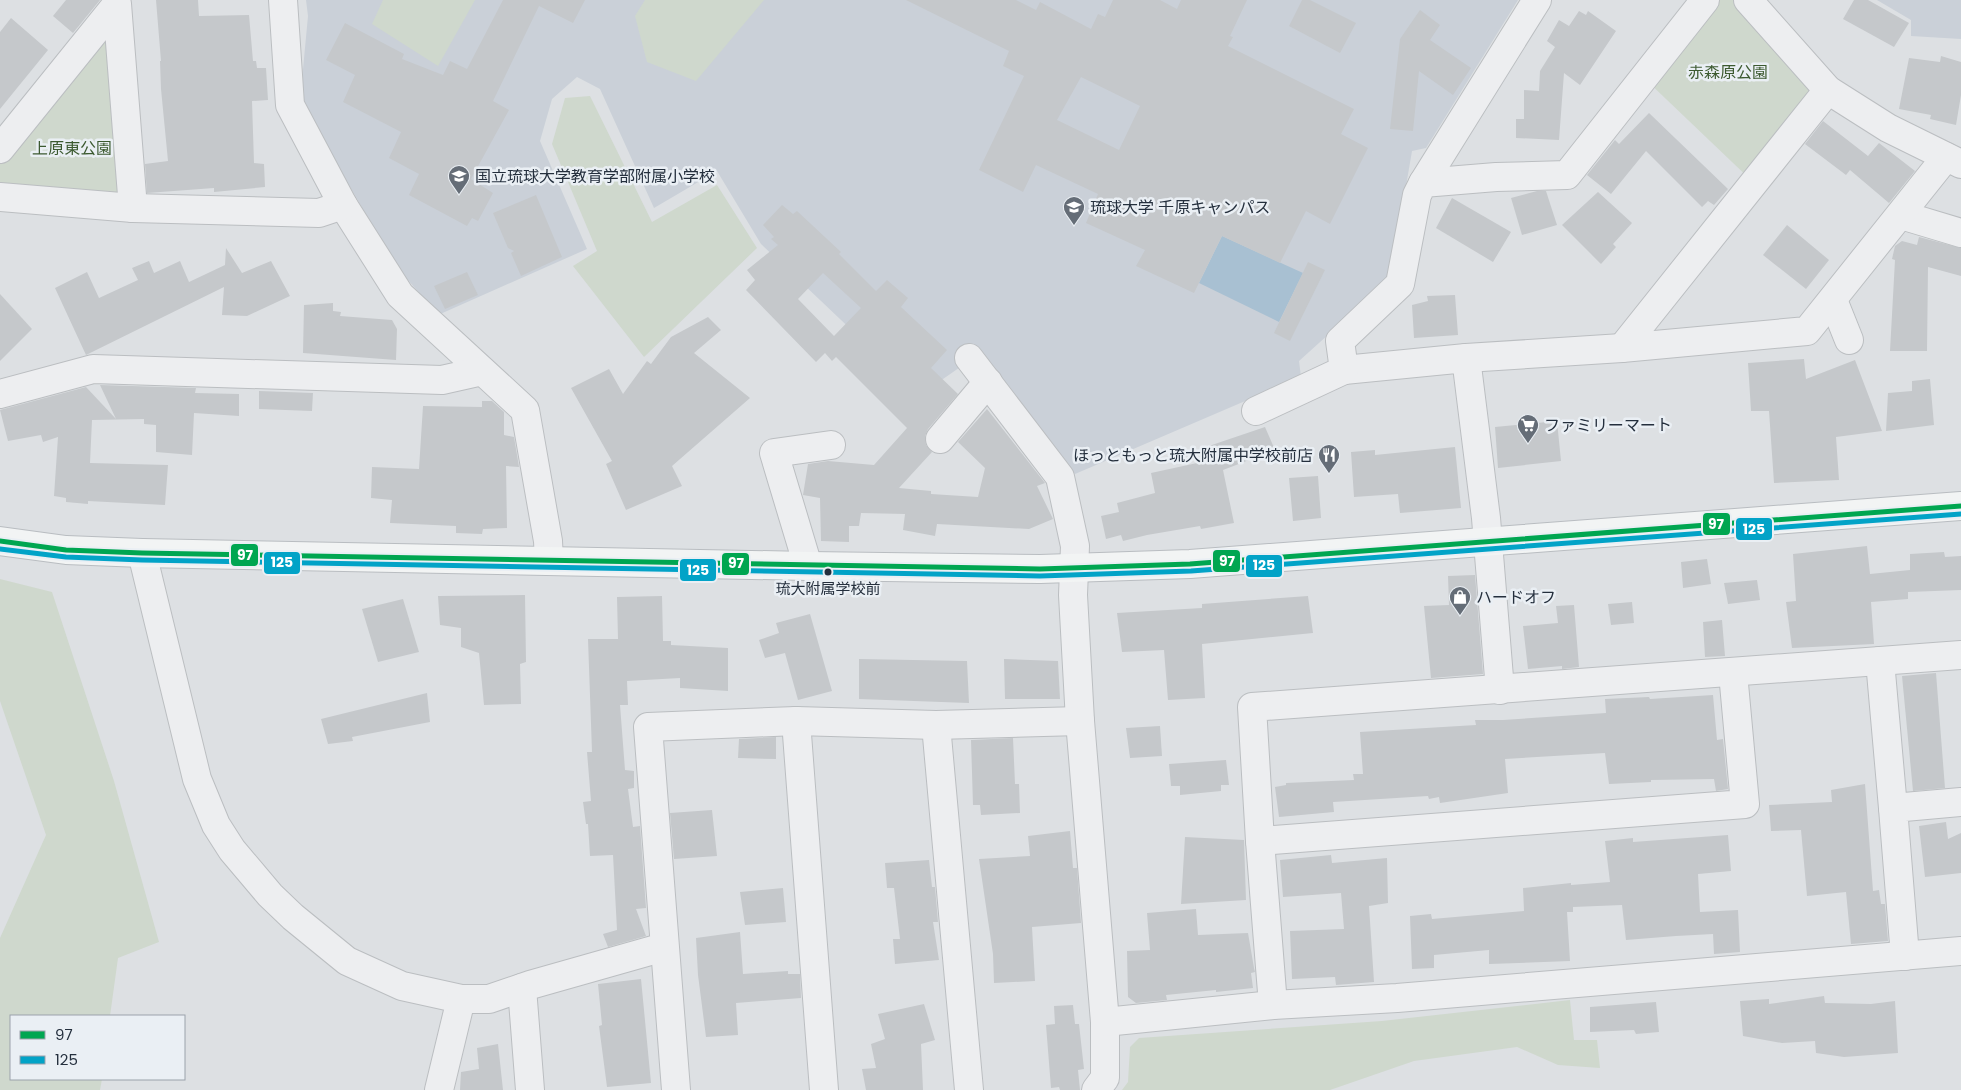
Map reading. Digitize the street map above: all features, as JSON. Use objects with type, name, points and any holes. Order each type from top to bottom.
[{"type":"main road","points":[[0,541],[66,550],[142,553],[808,566],[1073,568],[1190,564],[1961,506]]},
{"type":"street","points":[[283,0],[290,106],[343,205],[400,295],[525,410],[550,561]]},
{"type":"street","points":[[1344,370],[1340,341],[1400,284],[1418,195],[1423,183],[1537,0]]},
{"type":"street","points":[[1423,183],[1496,177],[1567,175],[1705,0]]},
{"type":"street","points":[[1256,411],[1344,370],[1466,358],[1622,348],[1807,331],[1901,215],[1954,161],[1888,128],[1828,90],[1748,0]]},
{"type":"street","points":[[120,2],[133,208]]},
{"type":"street","points":[[0,149],[120,2]]},
{"type":"street","points":[[1622,348],[1828,90]]},
{"type":"street","points":[[0,197],[133,208],[319,213],[343,205]]},
{"type":"street","points":[[1901,215],[1961,232]]},
{"type":"street","points":[[1832,300],[1849,340]]},
{"type":"street","points":[[969,358],[1060,477],[1075,546],[1072,595],[1080,721],[1105,1022],[1105,1078],[1096,1090]]},
{"type":"street","points":[[1466,358],[1488,542],[1500,690]]},
{"type":"street","points":[[0,394],[93,369],[442,380],[482,371]]},
{"type":"street","points":[[940,439],[988,382]]},
{"type":"street","points":[[808,566],[774,453],[831,445]]},
{"type":"street","points":[[142,553],[197,778],[216,825],[232,850],[270,895],[293,917],[347,961],[402,986],[461,999],[489,999],[664,947]]},
{"type":"street","points":[[1273,1005],[1252,707],[1961,655]]},
{"type":"street","points":[[1880,661],[1905,956]]},
{"type":"street","points":[[1260,841],[1745,804],[1733,673]]},
{"type":"street","points":[[676,1090],[648,727],[796,721],[936,726],[1080,721]]},
{"type":"street","points":[[796,721],[824,1090]]},
{"type":"street","points":[[936,726],[969,1090]]},
{"type":"street","points":[[1893,808],[1961,802]]},
{"type":"street","points":[[1105,1022],[1273,1005],[1396,998],[1961,951]]},
{"type":"street","points":[[522,988],[530,1090]]},
{"type":"street","points":[[438,1090],[461,999]]},
{"type":"shaded area","name":"琉球大学 千原キャンパス","points":[[306,0],[1518,0],[1426,148],[1412,151],[1390,279],[1299,361],[1301,377],[1075,474],[979,354],[920,395],[761,244],[717,171],[654,208],[600,89],[577,77],[552,99],[540,141],[587,249],[438,315],[396,266],[300,101],[308,16]]},
{"type":"shaded area","points":[[1877,0],[1961,0],[1961,39],[1911,36],[1911,20]]},
{"type":"green space","points":[[383,0],[475,0],[438,66],[372,24]]},
{"type":"green space","points":[[645,0],[764,0],[696,81],[647,62],[635,16]]},
{"type":"green space","name":"赤森原公園","points":[[1705,0],[1748,0],[1828,90],[1754,183],[1644,78]]},
{"type":"green space","name":"上原東公園","points":[[117,4],[133,208],[0,197],[0,149]]},
{"type":"green space","points":[[590,96],[652,222],[717,185],[757,248],[644,357],[573,266],[597,251],[552,144],[565,98]]},
{"type":"green space","points":[[0,579],[52,592],[114,781],[159,942],[118,958],[110,1015],[10,1015],[10,1080],[102,1080],[100,1090],[0,1090],[0,938],[46,835],[0,701]]},
{"type":"green space","points":[[1570,1000],[1574,1040],[1597,1040],[1600,1068],[1558,1065],[1517,1047],[1414,1061],[1330,1090],[1122,1090],[1128,1082],[1130,1047],[1139,1038],[1382,1021]]},
{"type":"water","points":[[1222,236],[1303,273],[1279,322],[1199,283]]},
{"type":"building","points":[[66,0],[100,0],[73,33],[53,16]]},
{"type":"building","points":[[156,0],[198,0],[199,16],[249,15],[253,61],[256,61],[257,68],[266,68],[268,100],[252,101],[254,163],[264,164],[265,187],[214,192],[214,188],[147,193],[145,164],[168,161],[161,89],[161,61]]},
{"type":"building","points":[[503,0],[585,0],[573,23],[539,6],[493,101],[509,110],[471,179],[493,193],[478,221],[472,218],[467,226],[409,195],[419,174],[389,158],[401,132],[343,102],[355,75],[326,60],[345,23],[404,54],[402,59],[443,75],[450,61],[467,69]]},
{"type":"building","points":[[906,0],[1016,0],[1036,10],[1040,2],[1091,29],[1098,14],[1105,17],[1113,0],[1160,0],[1177,9],[1181,0],[1247,0],[1230,36],[1233,37],[1228,46],[1354,109],[1341,134],[1368,148],[1330,224],[1306,211],[1280,263],[1222,236],[1194,293],[1136,266],[1145,250],[1086,223],[1098,194],[1036,165],[1023,192],[979,170],[1024,76],[1003,66],[1009,51]],"holes":[[[1081,77],[1140,106],[1119,150],[1057,120]]]},
{"type":"building","points":[[1302,0],[1310,0],[1356,23],[1340,53],[1289,26]]},
{"type":"building","points":[[1854,0],[1868,0],[1909,23],[1894,47],[1843,19]]},
{"type":"building","points":[[1420,10],[1440,25],[1430,40],[1471,68],[1453,95],[1419,71],[1413,131],[1390,129],[1400,39]]},
{"type":"building","points":[[1579,11],[1586,15],[1588,11],[1616,31],[1580,85],[1564,73],[1559,140],[1516,138],[1516,119],[1524,119],[1524,90],[1539,91],[1540,71],[1555,47],[1547,41],[1559,20],[1569,26]]},
{"type":"building","points":[[11,18],[48,50],[0,109],[0,32]]},
{"type":"building","points":[[1941,56],[1961,62],[1961,95],[1956,125],[1930,119],[1931,115],[1899,109],[1909,58],[1940,62]]},
{"type":"building","points":[[1649,113],[1728,189],[1714,205],[1708,201],[1702,207],[1646,151],[1611,194],[1587,175],[1615,140],[1619,144]]},
{"type":"building","points":[[1823,121],[1868,156],[1879,143],[1915,171],[1889,203],[1850,170],[1846,175],[1805,144]]},
{"type":"building","points":[[1537,191],[1546,191],[1557,225],[1522,235],[1511,198]]},
{"type":"building","points":[[1598,192],[1632,223],[1613,244],[1616,247],[1601,264],[1562,225]]},
{"type":"building","points":[[536,195],[562,257],[521,276],[511,253],[514,251],[508,248],[493,213]]},
{"type":"building","points":[[1452,198],[1511,232],[1493,262],[1436,228]]},
{"type":"building","points":[[782,205],[793,214],[797,211],[841,252],[839,254],[876,291],[887,280],[908,298],[901,307],[947,350],[931,368],[958,394],[928,429],[925,436],[926,445],[932,452],[899,488],[931,491],[931,494],[978,497],[985,468],[958,442],[987,409],[1045,483],[1037,486],[1053,519],[1029,529],[937,524],[935,536],[903,530],[905,514],[861,513],[859,526],[849,526],[849,542],[821,541],[820,498],[803,495],[808,464],[828,461],[874,465],[907,428],[836,357],[832,361],[825,353],[816,362],[746,290],[755,280],[747,270],[778,245],[771,239],[774,237],[763,225]],"holes":[[[823,273],[861,308],[834,336],[798,299]]]},
{"type":"building","points":[[1787,225],[1829,260],[1806,289],[1763,255]]},
{"type":"building","points":[[1919,237],[1961,248],[1961,276],[1928,267],[1927,351],[1890,351],[1895,260],[1892,259],[1895,246],[1902,241],[1917,245]]},
{"type":"building","points":[[226,248],[242,273],[271,261],[290,296],[247,316],[222,315],[224,287],[86,355],[55,288],[87,272],[99,298],[138,280],[132,268],[149,261],[154,273],[180,261],[189,282],[225,265]]},
{"type":"building","points":[[1308,262],[1325,270],[1290,341],[1274,333]]},
{"type":"building","points":[[467,272],[478,295],[445,309],[434,286]]},
{"type":"building","points":[[0,294],[32,329],[0,361]]},
{"type":"building","points":[[1455,295],[1458,335],[1414,338],[1412,305],[1428,301],[1427,296]]},
{"type":"building","points":[[333,303],[333,311],[341,312],[340,316],[392,320],[397,329],[396,360],[303,353],[304,305]]},
{"type":"building","points":[[708,317],[721,330],[694,353],[750,398],[672,466],[682,486],[626,510],[606,464],[612,461],[571,388],[609,369],[623,394],[647,361],[651,364],[671,337]]},
{"type":"building","points":[[1804,359],[1806,379],[1855,360],[1882,431],[1836,437],[1839,480],[1774,483],[1769,411],[1751,411],[1748,363]]},
{"type":"building","points":[[1930,379],[1934,425],[1886,431],[1888,393],[1912,391],[1912,381]]},
{"type":"building","points":[[100,385],[196,388],[195,393],[239,394],[239,416],[194,413],[192,455],[156,452],[156,425],[144,424],[144,419],[92,420],[90,463],[168,465],[165,505],[88,501],[88,504],[66,502],[66,498],[54,496],[58,437],[43,442],[41,435],[8,441],[0,410],[86,387],[116,419]]},
{"type":"building","points":[[259,391],[313,393],[312,411],[259,409]]},
{"type":"building","points":[[482,401],[492,401],[504,412],[504,435],[514,437],[519,467],[506,466],[507,528],[483,529],[482,534],[456,533],[456,526],[390,523],[392,500],[371,498],[372,467],[419,469],[423,406],[482,407]]},
{"type":"building","name":"ファミリーマート","points":[[1557,421],[1561,461],[1498,468],[1495,427]]},
{"type":"building","points":[[1265,427],[1275,450],[1223,470],[1234,523],[1201,529],[1200,526],[1123,541],[1121,535],[1106,539],[1101,516],[1119,512],[1117,503],[1155,493],[1151,473],[1211,460],[1206,447]]},
{"type":"building","points":[[1455,447],[1461,508],[1400,513],[1398,494],[1354,497],[1351,452],[1375,450],[1375,455]]},
{"type":"building","points":[[1318,476],[1321,518],[1293,521],[1289,478]]},
{"type":"building","points":[[1867,546],[1870,574],[1910,570],[1910,554],[1944,552],[1945,557],[1961,556],[1961,590],[1908,592],[1908,599],[1871,602],[1874,644],[1792,648],[1786,602],[1796,601],[1793,554]]},
{"type":"building","points":[[1707,559],[1711,584],[1683,588],[1681,562]]},
{"type":"building","points":[[1475,575],[1483,674],[1431,678],[1424,606],[1449,605],[1448,576]]},
{"type":"building","points":[[1757,580],[1760,600],[1728,604],[1724,583]]},
{"type":"building","points":[[525,595],[526,662],[520,664],[521,704],[484,705],[479,653],[461,647],[461,628],[440,625],[438,596]]},
{"type":"building","points":[[662,596],[663,641],[671,641],[671,645],[728,648],[728,691],[680,688],[680,678],[627,681],[628,705],[620,705],[625,770],[634,771],[634,788],[628,789],[633,827],[640,826],[646,908],[636,909],[646,936],[608,947],[603,934],[617,930],[613,855],[590,856],[588,824],[586,824],[583,802],[591,801],[587,752],[592,752],[588,639],[618,639],[617,597]]},
{"type":"building","points":[[1308,596],[1313,633],[1202,644],[1205,698],[1168,700],[1164,650],[1122,652],[1117,613],[1202,608],[1202,604]]},
{"type":"building","points":[[403,599],[419,652],[378,662],[362,609]]},
{"type":"building","points":[[1632,602],[1634,623],[1611,625],[1608,604]]},
{"type":"building","points":[[1574,605],[1579,667],[1562,669],[1562,666],[1528,669],[1523,626],[1558,623],[1556,606]]},
{"type":"building","points":[[810,614],[832,691],[798,700],[785,653],[765,658],[759,640],[779,633],[776,623]]},
{"type":"building","points":[[1722,620],[1725,656],[1705,657],[1703,622]]},
{"type":"building","points":[[859,659],[967,661],[969,703],[859,699]]},
{"type":"building","points":[[1004,659],[1058,661],[1060,699],[1005,699]]},
{"type":"building","points":[[1936,673],[1945,788],[1913,791],[1902,676]]},
{"type":"building","points":[[427,693],[430,722],[352,737],[353,741],[328,744],[321,719]]},
{"type":"building","points":[[1713,695],[1717,740],[1723,739],[1728,789],[1716,791],[1714,779],[1651,780],[1651,782],[1609,784],[1605,753],[1505,759],[1508,793],[1440,803],[1439,797],[1429,799],[1428,796],[1333,802],[1334,812],[1279,817],[1275,787],[1286,785],[1286,783],[1354,780],[1353,774],[1363,774],[1360,732],[1476,725],[1475,720],[1606,713],[1605,699],[1649,697],[1650,699]]},
{"type":"building","points":[[1160,726],[1162,756],[1130,758],[1126,728]]},
{"type":"building","points":[[776,737],[776,759],[738,758],[739,739]]},
{"type":"building","points":[[1013,738],[1015,784],[1019,784],[1020,813],[981,815],[980,805],[973,805],[971,740]]},
{"type":"building","points":[[1226,760],[1229,785],[1221,785],[1221,791],[1180,795],[1180,786],[1171,786],[1169,764]]},
{"type":"building","points":[[1865,784],[1873,891],[1879,890],[1881,904],[1885,904],[1888,941],[1851,944],[1846,892],[1807,896],[1801,830],[1771,831],[1769,805],[1832,802],[1831,790]]},
{"type":"building","points":[[712,810],[717,856],[674,859],[670,813]]},
{"type":"building","points":[[1946,822],[1948,839],[1961,833],[1961,873],[1925,877],[1919,826]]},
{"type":"building","points":[[1070,831],[1073,868],[1077,868],[1081,923],[1032,927],[1035,981],[994,983],[993,954],[979,859],[1030,856],[1028,836]]},
{"type":"building","points":[[1728,835],[1731,871],[1698,874],[1700,912],[1738,910],[1740,952],[1714,954],[1713,934],[1626,940],[1622,905],[1573,907],[1573,912],[1567,912],[1570,961],[1489,964],[1489,950],[1434,955],[1434,968],[1412,969],[1410,916],[1431,914],[1432,919],[1524,911],[1523,888],[1571,883],[1571,885],[1610,882],[1605,841],[1633,838],[1633,842]]},
{"type":"building","points":[[1185,837],[1244,840],[1246,900],[1181,904]]},
{"type":"building","points":[[1331,855],[1332,863],[1387,858],[1388,903],[1369,906],[1374,982],[1336,985],[1335,977],[1292,979],[1290,931],[1344,929],[1341,893],[1283,897],[1280,860]]},
{"type":"building","points":[[929,860],[932,887],[935,887],[938,922],[933,922],[939,960],[895,964],[893,939],[900,939],[894,888],[887,888],[885,863]]},
{"type":"building","points":[[783,888],[786,922],[745,925],[740,892]]},
{"type":"building","points":[[1196,909],[1198,935],[1248,933],[1255,972],[1251,973],[1253,988],[1166,995],[1167,1000],[1136,1003],[1128,997],[1127,951],[1150,950],[1147,913]]},
{"type":"building","points":[[740,932],[743,974],[788,971],[788,974],[800,974],[801,998],[736,1003],[738,1035],[706,1037],[698,975],[696,938]]},
{"type":"building","points":[[641,979],[651,1083],[607,1087],[599,1026],[602,1025],[598,984]]},
{"type":"building","points":[[1824,996],[1825,1003],[1871,1004],[1895,1001],[1898,1053],[1844,1057],[1816,1053],[1815,1041],[1782,1043],[1743,1036],[1740,1001],[1769,999],[1769,1004]]},
{"type":"building","points":[[1656,1002],[1659,1032],[1636,1034],[1634,1030],[1590,1032],[1590,1007]]},
{"type":"building","points":[[924,1004],[935,1040],[921,1044],[923,1090],[866,1090],[862,1069],[876,1068],[871,1044],[885,1039],[878,1014]]},
{"type":"building","points":[[1073,1005],[1075,1024],[1079,1024],[1084,1069],[1078,1070],[1080,1090],[1060,1090],[1059,1087],[1051,1088],[1046,1025],[1055,1024],[1054,1006]]},
{"type":"building","points":[[498,1044],[503,1090],[460,1090],[461,1072],[479,1069],[477,1048]]},
{"type":"transit line","name":"97","points":[[0,541],[66,550],[142,553],[1040,569],[1190,564],[1961,506]]},
{"type":"transit line","name":"125","points":[[0,549],[66,557],[142,560],[1040,576],[1191,571],[1961,514]]},
{"type":"place","name":"国立琉球大学教育学部附属小学校","points":[[459,195]]},
{"type":"place","name":"琉球大学 千原キャンパス","points":[[1074,226]]},
{"type":"place","name":"ファミリーマート","points":[[1528,444]]},
{"type":"place","name":"ほっともっと琉大附属中学校前店","points":[[1329,474]]},
{"type":"place","name":"琉大附属学校前","points":[[828,572]]},
{"type":"place","name":"ハードオフ","points":[[1460,616]]}]
